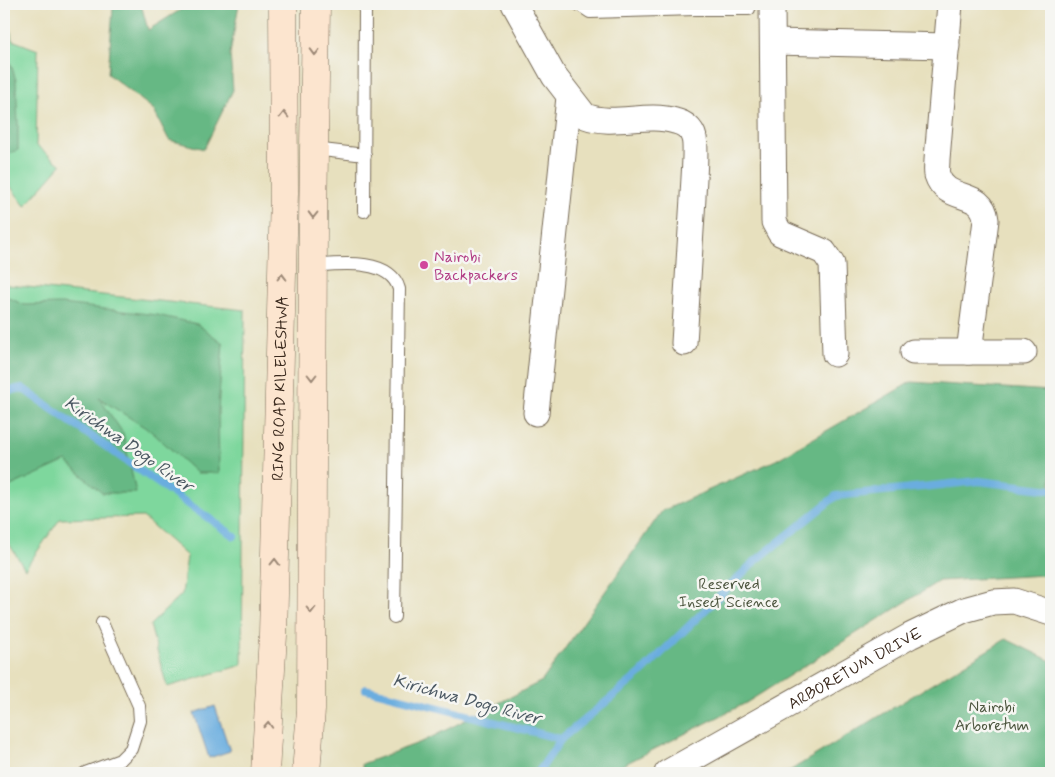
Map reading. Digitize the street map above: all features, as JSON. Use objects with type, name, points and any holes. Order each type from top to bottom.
[{"type":"main road","name":"RING ROAD KILELESHWA","points":[[265,773],[273,635],[284,193],[283,4]]},
{"type":"main road","name":"RING ROAD KILELESHWA","points":[[306,773],[311,710],[316,4]]},
{"type":"street","points":[[514,4],[554,76],[580,112],[585,116],[592,119],[608,120],[658,118],[676,121],[689,128],[694,139],[693,187],[684,343]]},
{"type":"street","points":[[950,4],[937,176],[944,186],[956,194],[978,201],[986,210],[969,352]]},
{"type":"street","points":[[761,6],[773,42],[774,222],[780,233],[824,252],[832,264],[835,354]]},
{"type":"street","points":[[773,42],[947,46]]},
{"type":"street","points":[[536,413],[569,97]]},
{"type":"street","points":[[913,352],[1024,352]]},
{"type":"street","name":"ARBORETUM DRIVE","points":[[667,773],[910,636],[964,610],[993,602],[1014,601],[1051,613]]},
{"type":"lane","points":[[364,211],[365,4]]},
{"type":"lane","points":[[578,4],[590,12],[696,6],[761,6]]},
{"type":"lane","points":[[314,149],[365,155]]},
{"type":"lane","points":[[313,266],[346,264],[374,267],[394,278],[399,289],[394,617]]},
{"type":"lane","points":[[86,773],[120,760],[131,750],[140,721],[139,706],[102,623]]},
{"type":"green space","points":[[4,4],[7,4],[12,40],[38,50],[36,145],[61,165],[25,206],[4,178]]},
{"type":"green space","points":[[111,4],[141,4],[148,30],[185,7],[202,4],[239,4],[230,54],[233,90],[204,149],[169,140],[153,109],[108,74],[113,8]]},
{"type":"green space","points":[[4,43],[16,80],[18,150],[4,155]]},
{"type":"green space","points":[[4,282],[8,285],[245,310],[242,665],[167,687],[150,625],[182,594],[187,556],[143,517],[60,519],[25,569],[4,536]]},
{"type":"green space","points":[[4,296],[25,305],[62,304],[157,315],[197,324],[223,343],[218,410],[219,473],[197,473],[152,432],[99,398],[123,433],[136,493],[102,493],[66,461],[4,489]]},
{"type":"green space","name":"Reserved Insect Science","points":[[911,382],[1051,391],[1051,578],[1044,575],[939,581],[746,703],[607,773],[363,773],[362,764],[424,741],[542,681],[662,511],[776,460]]},
{"type":"green space","name":"Nairobi Arboretum","points":[[1006,639],[1051,661],[1051,773],[786,773]]},
{"type":"water","points":[[215,706],[230,751],[209,758],[194,713]]},
{"type":"waterway","name":"Kirichwa Dogo River","points":[[4,392],[22,388],[234,536]]},
{"type":"waterway","points":[[538,773],[561,739],[640,674],[753,563],[836,496],[979,481],[1051,490]]},
{"type":"waterway","name":"Kirichwa Dogo River","points":[[366,689],[561,739]]},
{"type":"place","name":"Nairobi Backpackers","points":[[424,265]]}]
